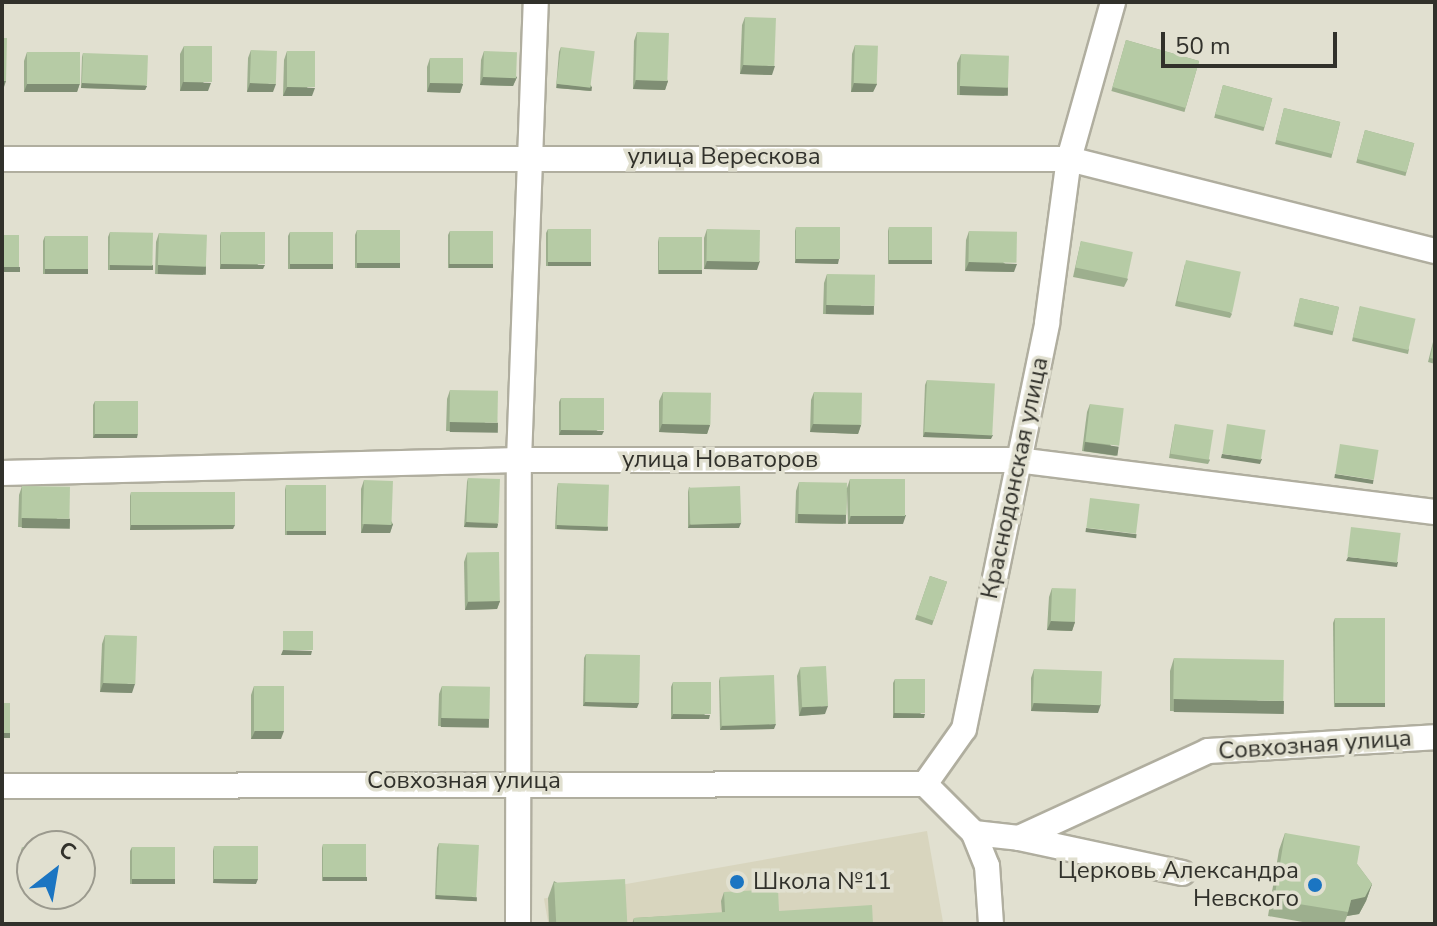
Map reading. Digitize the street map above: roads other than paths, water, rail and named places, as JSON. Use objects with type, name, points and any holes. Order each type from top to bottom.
[{"type":"street","points":[[518,924],[521,847],[513,780],[519,460],[526,155],[536,2]]},
{"type":"street","name":"Краснодонская улица","points":[[925,784],[964,729],[1047,323],[1069,159],[1113,2]]},
{"type":"street","name":"улица Верескова","points":[[2,159],[526,155],[1069,159],[1435,251]]},
{"type":"street","name":"улица Новаторов","points":[[2,473],[519,460],[1017,460],[1435,512]]},
{"type":"street","name":"Совхозная улица","points":[[1019,838],[1208,751],[1435,737]]},
{"type":"street","name":"Совхозная улица","points":[[2,786],[513,780],[925,784]]},
{"type":"street","points":[[925,784],[974,833],[987,866],[991,924]]},
{"type":"street","points":[[974,833],[1019,838],[1182,873]]},
{"type":"place","name":"Школа №11","points":[[737,882]]},
{"type":"place","name":"Церковь Александра Невского","points":[[1315,885]]}]
